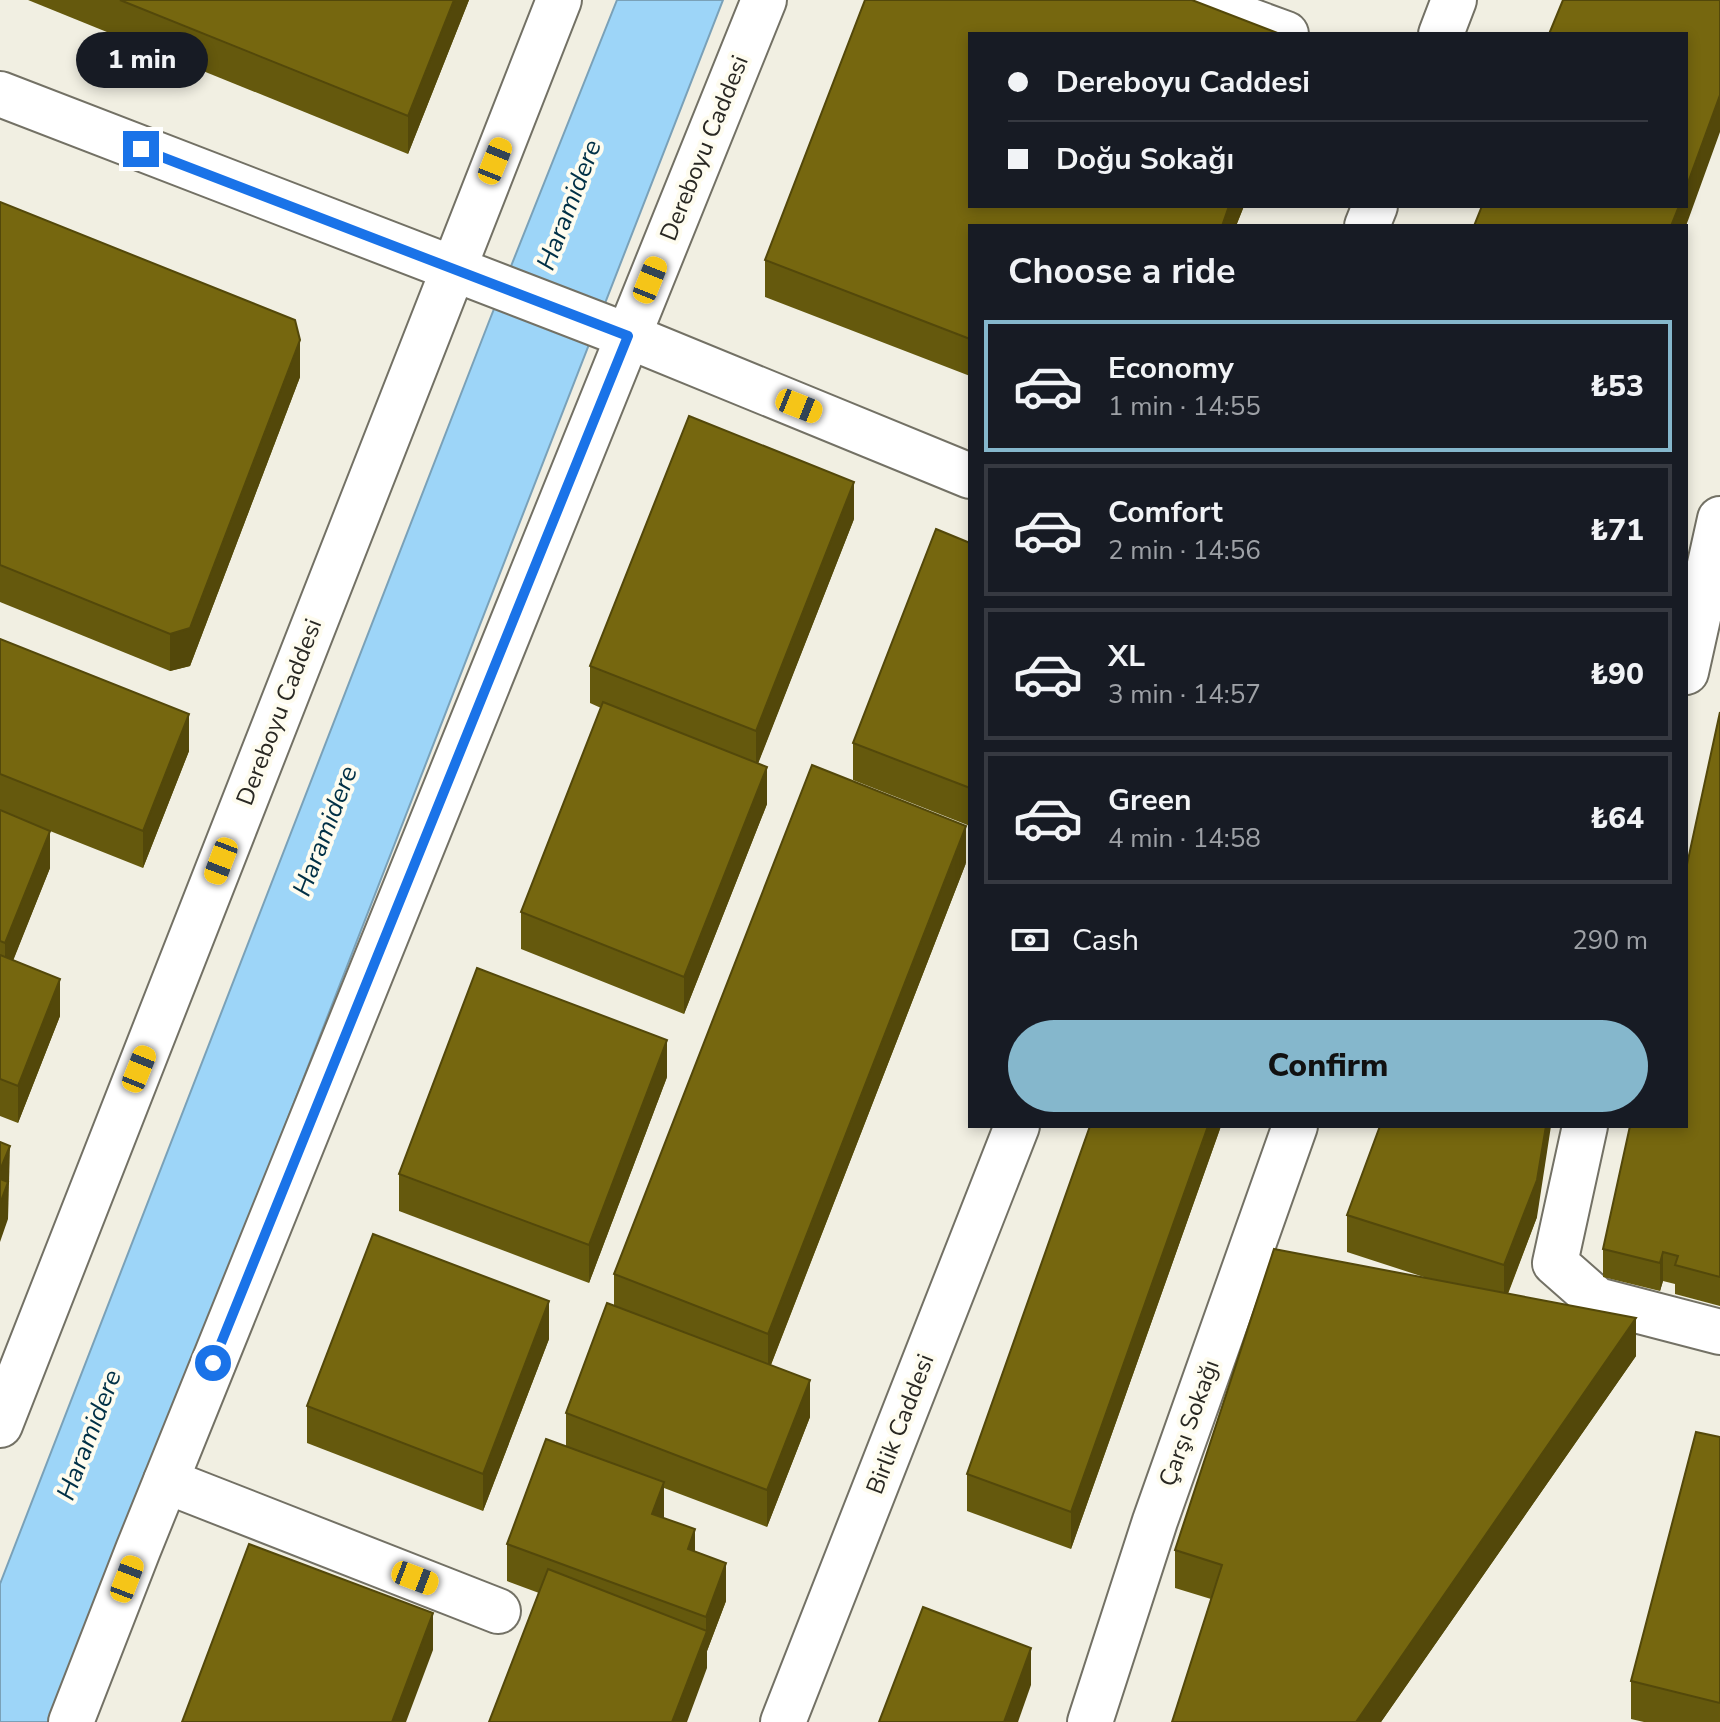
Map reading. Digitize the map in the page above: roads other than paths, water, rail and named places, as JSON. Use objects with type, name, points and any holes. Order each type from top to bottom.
[{"type":"street","name":"Dereboyu Caddesi","points":[[0,1425],[559,0]]},
{"type":"street","name":"Dereboyu Caddesi","points":[[71,1722],[764,0]]},
{"type":"street","points":[[1194,0],[1281,32]]},
{"type":"street","points":[[1442,32],[1454,0]]},
{"type":"street","points":[[0,94],[628,336],[968,475]]},
{"type":"street","points":[[1688,664],[1717,543]]},
{"type":"street","name":"Birlik Caddesi","points":[[783,1722],[1016,1128]]},
{"type":"street","name":"Çarşı Sokağı","points":[[1090,1722],[1155,1521],[1294,1128]]},
{"type":"street","points":[[1585,1128],[1555,1263],[1597,1300],[1720,1332]]},
{"type":"street","points":[[166,1481],[498,1611]]},
{"type":"water","name":"Haramidere","points":[[617,0],[723,0],[53,1722],[0,1722],[0,1584],[490,319]]}]
